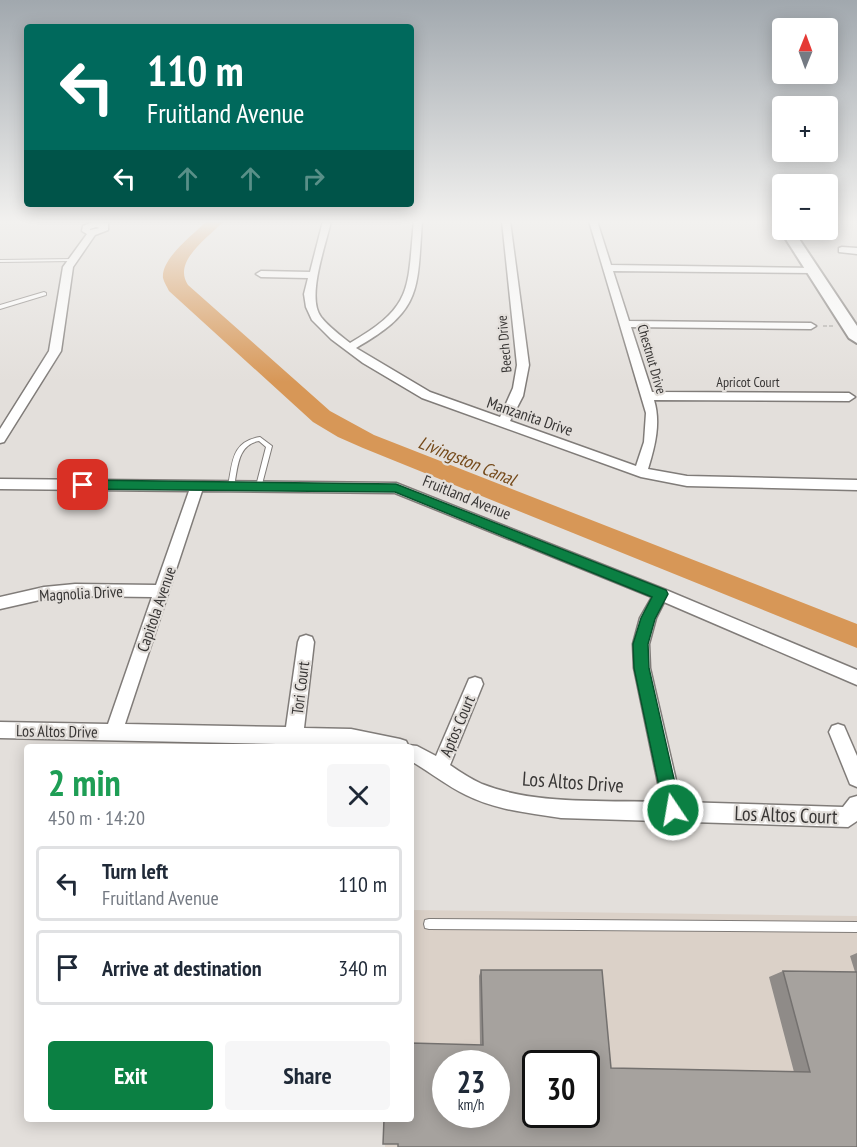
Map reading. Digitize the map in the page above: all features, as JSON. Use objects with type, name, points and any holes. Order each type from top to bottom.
[{"type":"main road","points":[[816,275],[853,332]]},
{"type":"street","points":[[0,439],[56,351],[67,275]]},
{"type":"street","points":[[288,275],[313,275]]},
{"type":"street","name":"Manzanita Drive","points":[[313,275],[309,294],[311,308],[323,326],[380,370],[426,395],[642,472],[687,482],[857,485]]},
{"type":"street","points":[[350,347],[385,327],[406,305],[412,291],[413,275]]},
{"type":"street","name":"Beech Drive","points":[[502,423],[515,404],[521,387],[523,365],[512,275]]},
{"type":"street","name":"Chestnut Drive","points":[[611,275],[652,413],[652,428],[642,472]]},
{"type":"street","points":[[626,324],[811,326]]},
{"type":"street","name":"Apricot Court","points":[[647,396],[849,398]]},
{"type":"street","name":"Fruitland Avenue","points":[[0,484],[396,488],[661,594],[857,678]]},
{"type":"street","name":"Capitola Avenue","points":[[114,732],[197,486]]},
{"type":"street","name":"Magnolia Drive","points":[[0,603],[44,593],[65,591],[162,591]]},
{"type":"street","points":[[661,594],[648,618],[641,644],[641,660],[673,810]]},
{"type":"street","name":"Tori Court","points":[[294,735],[306,642]]},
{"type":"street","name":"Aptos Court","points":[[440,767],[475,684]]},
{"type":"street","name":"Los Altos Drive","points":[[0,730],[351,737],[385,744]]},
{"type":"street","points":[[838,732],[857,778]]},
{"type":"street","name":"Los Altos Drive","points":[[414,754],[440,767],[471,788],[517,802],[561,808],[673,810]]},
{"type":"street","name":"Los Altos Court","points":[[673,810],[848,817],[857,805]]},
{"type":"lane","points":[[0,308],[44,294]]},
{"type":"lane","points":[[231,486],[241,447],[248,441],[260,439],[269,446],[259,486]]},
{"type":"lane","points":[[429,924],[857,927]]},
{"type":"path","points":[[811,326],[853,332]]},
{"type":"shaded area","points":[[163,275],[184,275],[188,285],[330,411],[374,435],[857,624],[857,648],[338,437],[313,422],[169,291]]},
{"type":"shaded area","points":[[414,910],[857,916],[857,1147],[385,1147],[386,1122],[414,1122]]},
{"type":"building","points":[[481,970],[602,970],[611,1068],[810,1072],[783,971],[857,972],[857,1147],[398,1147],[398,1144],[383,1144],[384,1122],[414,1122],[414,1043],[483,1045]]},
{"type":"route","points":[[83,485],[396,488],[661,594],[648,618],[641,644],[642,668],[673,810]]},
{"type":"water label","name":"Livingston Canal","points":[[467,461]]}]
